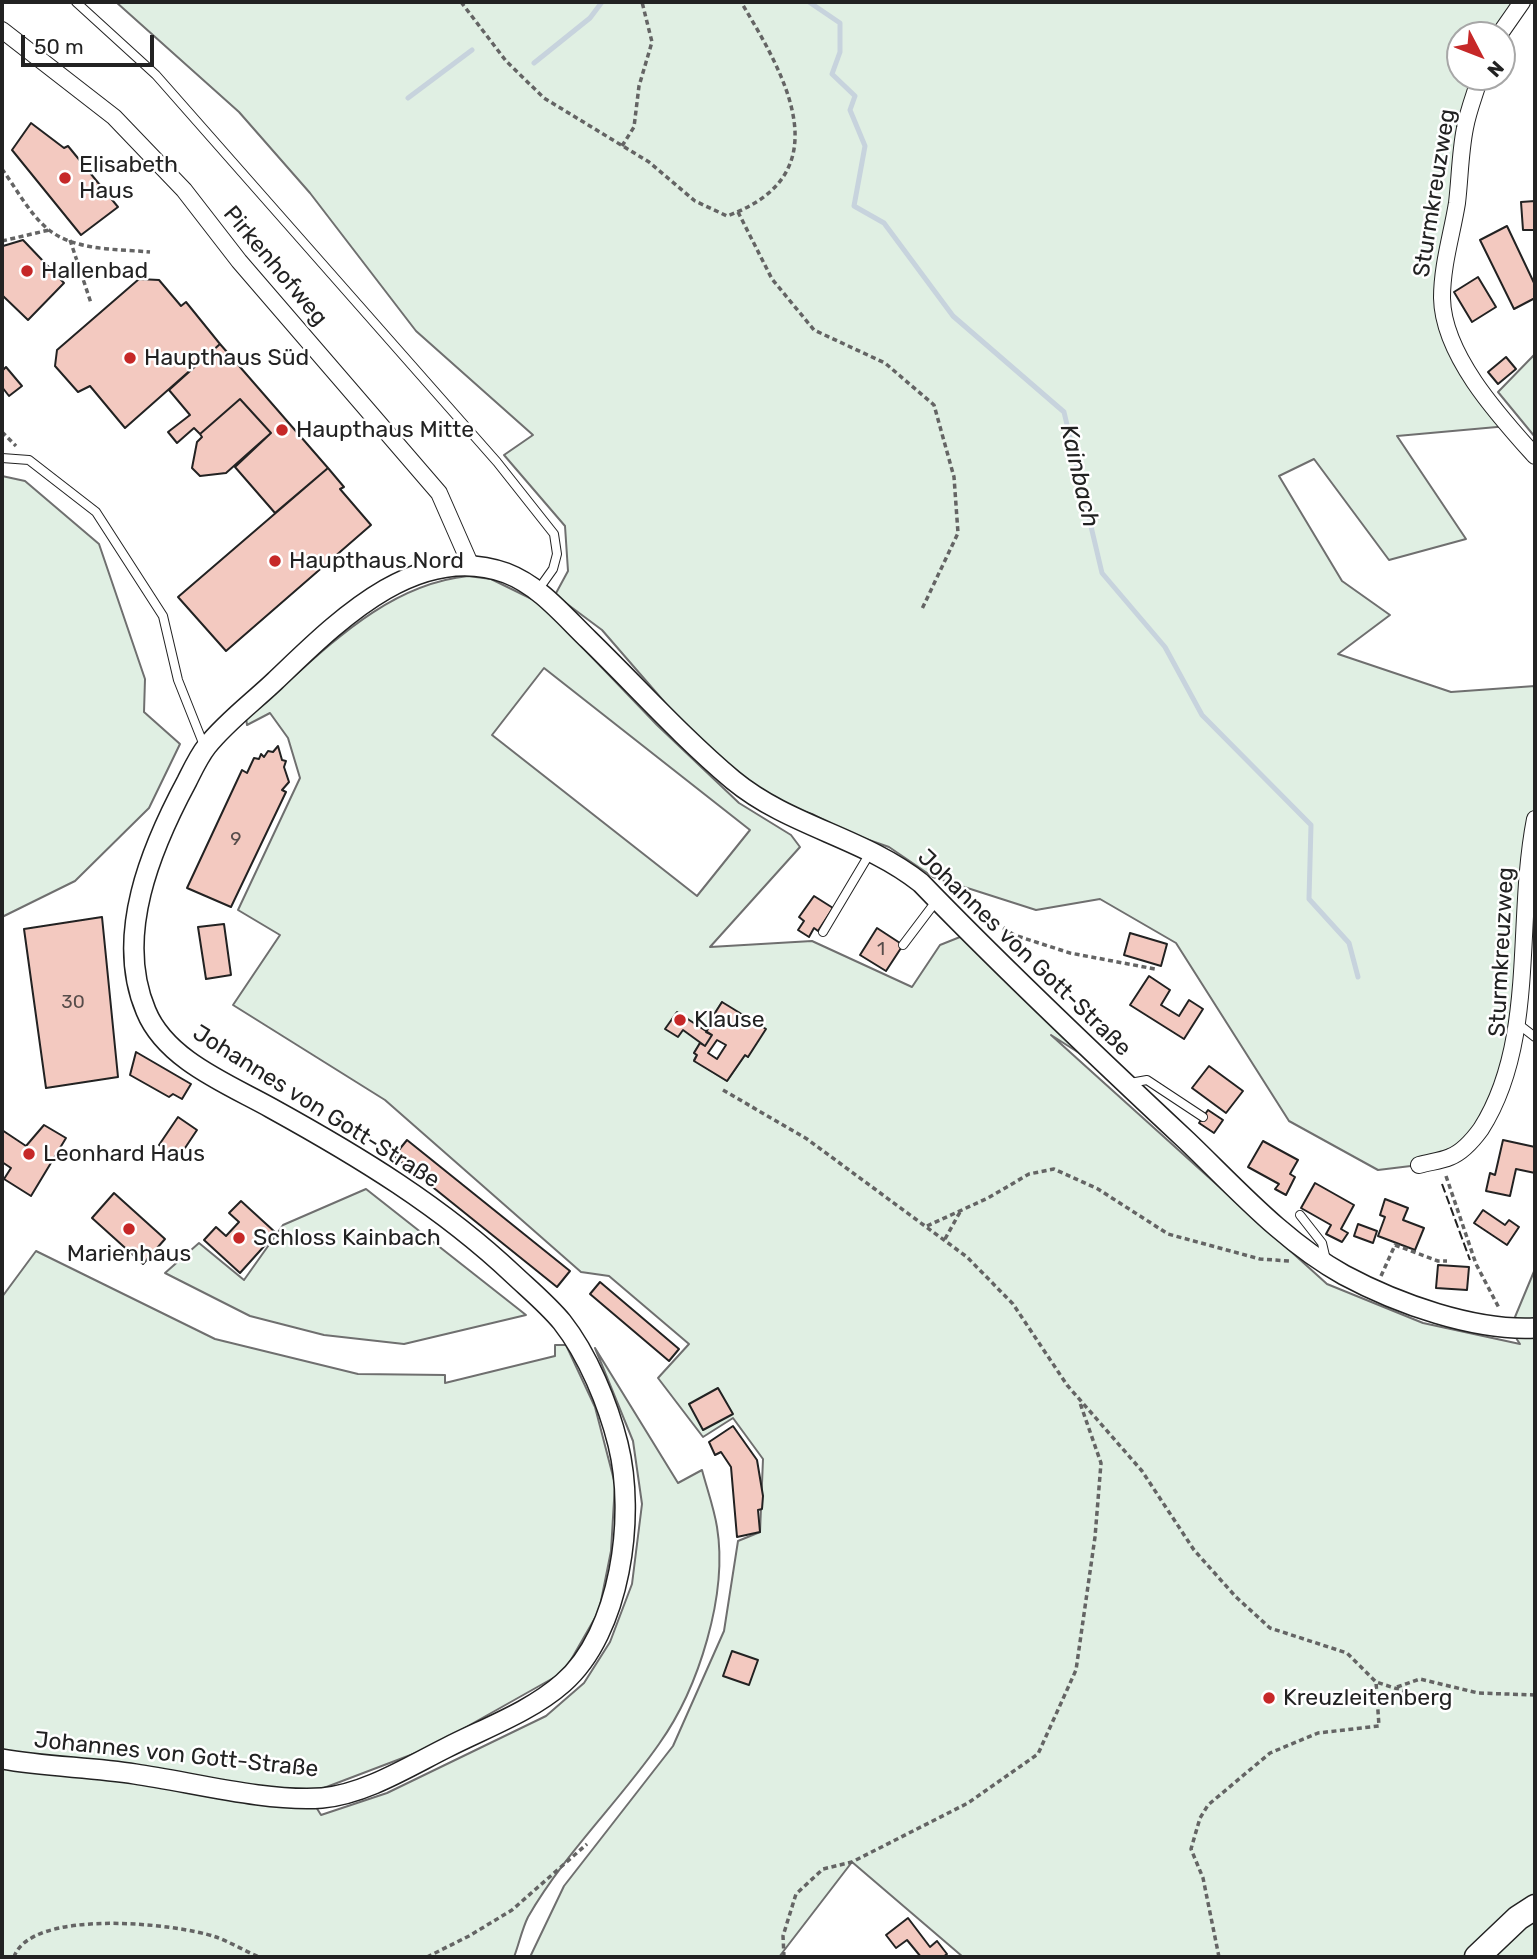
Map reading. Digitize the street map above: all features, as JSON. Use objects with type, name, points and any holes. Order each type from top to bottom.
[{"type":"main road","points":[[1477,1957],[1518,1918],[1535,1907]]},
{"type":"street","points":[[1509,21],[1522,2]]},
{"type":"street","name":"Pirkenhofweg","points":[[2,30],[114,117],[184,190],[239,261],[439,493],[471,566]]},
{"type":"street","name":"Sturmkreuzweg","points":[[1476,91],[1465,128],[1456,205],[1443,277],[1442,301],[1448,331],[1460,358],[1508,426],[1535,456]]},
{"type":"street","name":"Johannes von Gott-Straße","points":[[2,1759],[125,1772],[273,1796],[321,1798],[347,1793],[432,1755],[533,1704],[557,1688],[580,1667],[603,1625],[618,1577],[624,1479],[618,1444],[585,1360],[563,1323],[494,1257],[451,1221],[369,1163],[200,1068],[168,1043],[148,1019],[137,985],[134,959],[140,897],[172,809],[205,748],[324,634],[363,604],[405,578],[471,566],[504,572],[538,590],[692,744],[740,786],[781,812],[871,850],[899,866],[1296,1243],[1327,1264],[1376,1289],[1480,1325],[1510,1329],[1535,1328]]},
{"type":"street","name":"Sturmkreuzweg","points":[[1419,1165],[1451,1157],[1470,1144],[1496,1111],[1519,1052],[1528,879],[1535,819]]},
{"type":"lane","points":[[76,2],[156,75],[497,462],[554,534],[557,554],[554,569],[538,590]]},
{"type":"lane","points":[[2,458],[29,460],[96,512],[163,616],[178,680],[205,748]]},
{"type":"lane","points":[[823,932],[871,850]]},
{"type":"lane","points":[[903,945],[937,900]]},
{"type":"lane","points":[[1522,1027],[1535,1037]]},
{"type":"lane","points":[[1126,1084],[1147,1080],[1203,1117]]},
{"type":"lane","points":[[1300,1215],[1322,1244],[1327,1264]]},
{"type":"path","points":[[461,2],[506,61],[544,98],[649,162],[695,201],[727,216],[751,207],[774,188],[789,162],[797,137],[793,106],[777,62],[741,2]]},
{"type":"path","points":[[622,146],[634,127],[639,86],[652,43],[642,2]]},
{"type":"path","points":[[2,169],[49,230],[70,240],[124,252],[150,252]]},
{"type":"path","points":[[738,212],[772,279],[814,330],[886,363],[934,405],[954,477],[958,533],[922,609]]},
{"type":"path","points":[[2,241],[49,230]]},
{"type":"path","points":[[70,240],[91,303]]},
{"type":"path","points":[[965,901],[1014,935],[1070,953],[1155,969]]},
{"type":"path","points":[[723,1090],[807,1139],[967,1256],[1013,1304],[1079,1400],[1142,1471],[1194,1550],[1236,1597],[1270,1628],[1347,1653],[1377,1682],[1407,1692]]},
{"type":"path","points":[[1441,1160],[1476,1264],[1510,1329]]},
{"type":"path","points":[[927,1226],[1029,1174],[1054,1169],[1098,1189],[1168,1234],[1260,1259]]},
{"type":"path","points":[[945,1239],[961,1211]]},
{"type":"path","points":[[1376,1289],[1395,1245],[1438,1261],[1447,1261]]},
{"type":"path","points":[[784,1957],[783,1936],[796,1894],[823,1869],[852,1862],[968,1803],[1038,1754],[1076,1671],[1095,1537],[1101,1463],[1079,1400]]},
{"type":"path","points":[[1395,1688],[1420,1679],[1478,1693],[1535,1695]]},
{"type":"path","points":[[1219,1957],[1203,1878],[1191,1849],[1200,1818],[1208,1805],[1270,1753],[1318,1734],[1378,1726],[1377,1682]]},
{"type":"path","points":[[427,1957],[469,1937],[512,1910],[587,1844]]},
{"type":"path","points":[[14,1957],[17,1948],[33,1936],[69,1926],[114,1924],[164,1926],[215,1937],[259,1957]]},
{"type":"green space","points":[[116,2],[1522,2],[1509,21],[1446,21],[1446,91],[1477,91],[1447,252],[1449,331],[1508,426],[1397,436],[1466,539],[1389,560],[1314,459],[1279,476],[1342,581],[1390,615],[1338,654],[1451,692],[1535,686],[1535,819],[1519,1052],[1507,1089],[1470,1144],[1419,1165],[1378,1170],[1289,1121],[1176,943],[1100,899],[1036,910],[933,877],[889,847],[846,832],[812,814],[785,806],[742,778],[680,720],[602,630],[555,595],[568,571],[565,526],[504,455],[533,435],[416,331],[310,193],[239,112]]},
{"type":"green space","points":[[1535,354],[1535,437],[1498,392]]},
{"type":"green space","points":[[2,476],[25,481],[99,544],[145,679],[144,712],[180,744],[149,808],[75,881],[2,917]]},
{"type":"green space","points":[[468,576],[491,579],[540,603],[657,725],[739,803],[791,835],[800,847],[710,947],[812,941],[912,987],[940,945],[970,933],[1120,1079],[1051,1035],[1327,1284],[1423,1323],[1520,1344],[1510,1329],[1535,1269],[1535,1957],[963,1957],[852,1862],[779,1957],[530,1957],[564,1886],[673,1746],[724,1631],[738,1541],[760,1532],[763,1459],[733,1418],[703,1437],[658,1378],[689,1344],[609,1276],[581,1272],[385,1100],[233,1005],[280,935],[238,910],[300,778],[288,738],[270,713],[247,725],[246,718],[348,630],[404,595],[435,583]],"holes":[[[544,668],[750,830],[697,896],[492,735]],[[722,1002],[748,1057],[745,1055],[727,1081],[694,1060],[697,1055],[694,1053],[700,1043],[705,1046],[710,1026],[708,1024]]]},
{"type":"green space","points":[[366,1189],[526,1315],[404,1344],[324,1335],[250,1316],[165,1273],[199,1243],[244,1280],[283,1225]]},
{"type":"green space","points":[[36,1251],[215,1339],[358,1374],[445,1375],[445,1383],[555,1356],[555,1345],[566,1345],[595,1407],[615,1484],[611,1551],[599,1611],[564,1672],[429,1748],[308,1794],[321,1815],[387,1793],[546,1716],[584,1683],[610,1642],[632,1584],[642,1504],[633,1441],[595,1348],[678,1483],[702,1470],[716,1520],[719,1553],[714,1610],[698,1668],[686,1696],[659,1744],[542,1894],[528,1917],[514,1957],[2,1957],[2,1297]]},
{"type":"building","name":"Elisabeth Haus","points":[[31,123],[64,148],[68,146],[118,207],[81,235],[12,150]]},
{"type":"building","points":[[1535,201],[1535,230],[1523,230],[1521,202]]},
{"type":"building","points":[[1507,226],[1535,285],[1535,298],[1514,309],[1480,240]]},
{"type":"building","name":"Hallenbad","points":[[23,240],[64,283],[28,320],[2,295],[3,246]]},
{"type":"building","points":[[1478,277],[1496,307],[1472,322],[1454,292]]},
{"type":"building","name":"Haupthaus Süd","points":[[139,279],[159,280],[181,306],[186,302],[220,344],[125,428],[90,386],[78,392],[55,366],[57,350]]},
{"type":"building","name":"Haupthaus Mitte","points":[[220,344],[328,468],[275,513],[235,467],[271,433],[240,399],[200,434],[194,428],[177,443],[168,432],[190,415],[169,390]]},
{"type":"building","points":[[1506,357],[1516,369],[1498,384],[1488,372]]},
{"type":"building","points":[[6,367],[22,386],[9,396],[2,387],[2,371]]},
{"type":"building","points":[[240,399],[271,433],[226,473],[200,476],[192,468],[197,442],[202,437],[200,434]]},
{"type":"building","name":"Haupthaus Nord","points":[[328,468],[344,487],[340,489],[371,525],[226,651],[178,597]]},
{"type":"building","points":[[278,746],[282,760],[286,761],[284,767],[289,782],[282,790],[286,792],[231,907],[187,888],[242,770],[247,773],[254,758],[259,759],[261,754],[264,757],[268,751],[273,752]]},
{"type":"building","points":[[814,896],[833,908],[818,931],[814,928],[809,937],[798,930],[804,921],[799,917]]},
{"type":"building","points":[[102,917],[118,1077],[46,1088],[24,929]]},
{"type":"building","points":[[224,924],[231,975],[206,979],[198,927]]},
{"type":"building","points":[[877,928],[903,945],[886,971],[860,955]]},
{"type":"building","points":[[1130,933],[1167,944],[1161,966],[1124,955]]},
{"type":"building","points":[[1149,976],[1170,990],[1161,1005],[1179,1016],[1189,1000],[1203,1009],[1184,1039],[1130,1005]]},
{"type":"building","points":[[722,1002],[766,1029],[748,1057],[745,1055],[727,1081],[694,1061],[697,1055],[694,1053],[700,1043],[705,1046],[712,1035],[706,1032],[710,1026],[708,1024]],"holes":[[[717,1040],[726,1045],[717,1059],[708,1053]]]},
{"type":"building","name":"Klause","points":[[677,1012],[712,1035],[705,1046],[683,1030],[678,1037],[665,1029]]},
{"type":"building","points":[[136,1052],[191,1084],[182,1099],[173,1094],[169,1097],[130,1075]]},
{"type":"building","points":[[1209,1066],[1243,1091],[1226,1113],[1192,1088]]},
{"type":"building","points":[[1208,1110],[1223,1120],[1214,1133],[1199,1123]]},
{"type":"building","points":[[178,1117],[197,1130],[179,1157],[159,1145]]},
{"type":"building","name":"Leonhard Haus","points":[[44,1125],[66,1138],[31,1196],[4,1179],[11,1168],[2,1162],[2,1130],[26,1146]]},
{"type":"building","points":[[407,1140],[570,1271],[557,1287],[394,1156]]},
{"type":"building","points":[[1503,1140],[1535,1147],[1535,1173],[1516,1169],[1510,1196],[1486,1191],[1490,1173],[1495,1175]]},
{"type":"building","points":[[1263,1141],[1298,1160],[1290,1174],[1295,1177],[1286,1195],[1275,1189],[1279,1184],[1248,1167]]},
{"type":"building","points":[[1315,1183],[1354,1205],[1341,1229],[1348,1233],[1342,1242],[1326,1234],[1331,1225],[1301,1208]]},
{"type":"building","name":"Marienhaus","points":[[114,1193],[165,1239],[143,1264],[92,1218]]},
{"type":"building","points":[[1385,1199],[1408,1208],[1403,1220],[1424,1228],[1415,1250],[1378,1236],[1385,1217],[1380,1215]]},
{"type":"building","name":"Schloss Kainbach","points":[[241,1201],[276,1233],[240,1273],[204,1240],[216,1227],[226,1236],[239,1222],[229,1213]]},
{"type":"building","points":[[1483,1210],[1505,1225],[1509,1220],[1519,1227],[1507,1245],[1474,1223]]},
{"type":"building","points":[[1358,1224],[1377,1231],[1373,1243],[1354,1236]]},
{"type":"building","points":[[1438,1265],[1469,1267],[1467,1290],[1436,1288]]},
{"type":"building","points":[[600,1282],[679,1349],[669,1361],[590,1294]]},
{"type":"building","points":[[718,1388],[733,1414],[703,1430],[689,1404]]},
{"type":"building","points":[[733,1426],[757,1460],[763,1496],[762,1509],[758,1510],[760,1532],[737,1537],[731,1467],[721,1452],[715,1455],[709,1442]]},
{"type":"building","points":[[732,1651],[758,1660],[749,1685],[723,1676]]},
{"type":"building","points":[[908,1918],[930,1947],[937,1941],[947,1954],[943,1957],[921,1957],[907,1940],[896,1948],[886,1935]]},
{"type":"waterway","points":[[534,63],[590,18],[602,2]]},
{"type":"waterway","name":"Kainbach","points":[[809,2],[840,23],[840,52],[832,74],[855,96],[850,110],[865,146],[854,206],[884,223],[953,316],[1064,412],[1102,573],[1165,647],[1202,715],[1311,825],[1309,899],[1349,943],[1358,977]]},
{"type":"waterway","points":[[408,98],[472,50]]},
{"type":"fence","points":[[1442,1184],[1470,1260]]},
{"type":"place","name":"Elisabeth Haus","points":[[65,178]]},
{"type":"place","name":"Hallenbad","points":[[27,271]]},
{"type":"place","name":"Haupthaus Süd","points":[[130,358]]},
{"type":"place","name":"Haupthaus Mitte","points":[[282,430]]},
{"type":"place","name":"Haupthaus Nord","points":[[275,561]]},
{"type":"place","name":"Klause","points":[[680,1020]]},
{"type":"place","name":"Leonhard Haus","points":[[29,1154]]},
{"type":"place","name":"Marienhaus","points":[[129,1229]]},
{"type":"place","name":"Schloss Kainbach","points":[[239,1238]]},
{"type":"place","name":"Kreuzleitenberg","points":[[1269,1698]]}]
